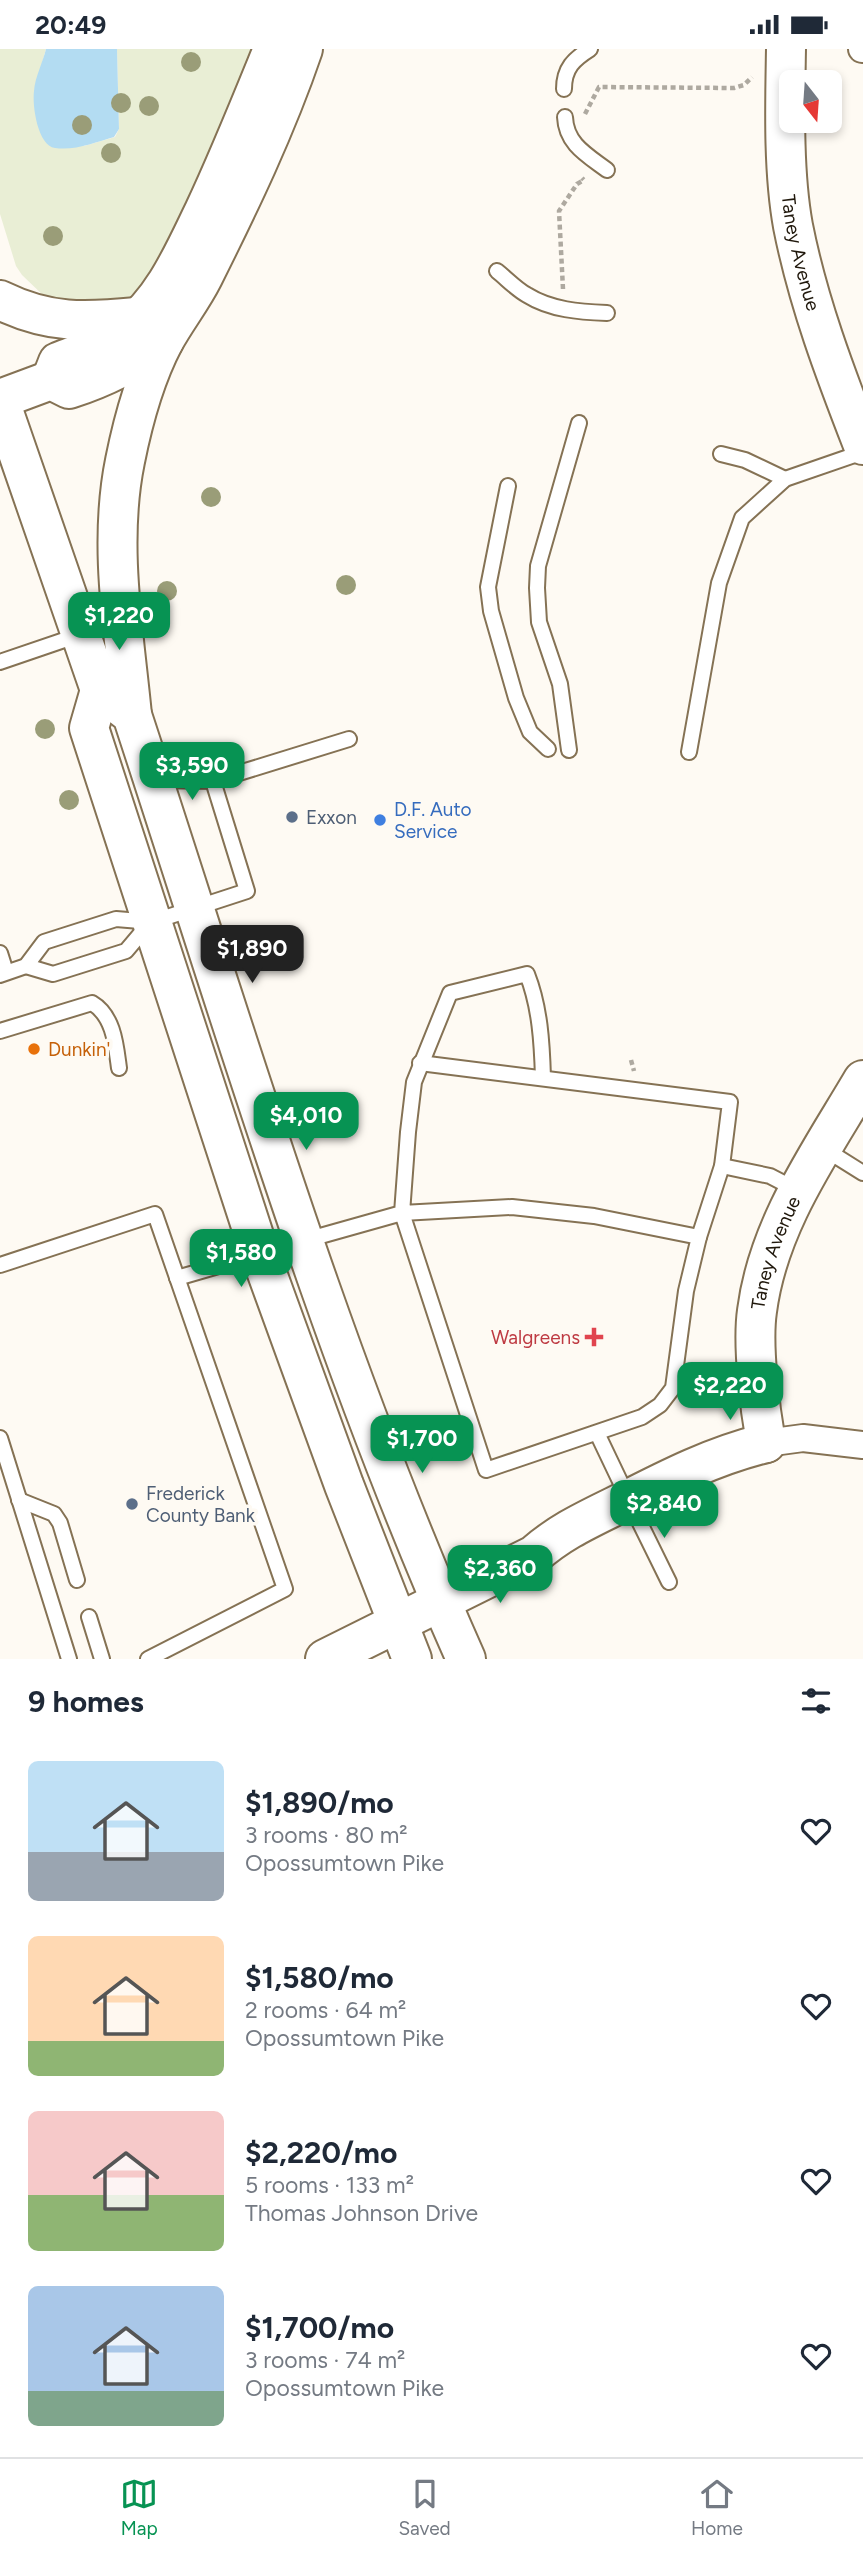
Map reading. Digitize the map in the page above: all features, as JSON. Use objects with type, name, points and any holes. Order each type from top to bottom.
[{"type":"main road","points":[[273,49],[243,124],[179,262],[161,292],[152,329],[144,391],[132,429],[120,496],[118,553],[132,715],[303,1241],[439,1602],[466,1659]]},
{"type":"main road","points":[[132,715],[100,690],[0,400],[51,380],[69,389],[126,367],[152,329],[199,285],[239,206],[303,49]]},
{"type":"main road","name":"Taney Avenue","points":[[786,49],[786,142],[793,223],[824,345],[863,445]]},
{"type":"main road","points":[[0,300],[34,314],[61,321],[152,329]]},
{"type":"main road","points":[[100,690],[89,728],[260,1254],[339,1473],[412,1659]]},
{"type":"main road","name":"Taney Avenue","points":[[766,1443],[756,1313],[764,1273],[775,1237],[798,1191],[863,1080]]},
{"type":"main road","points":[[325,1659],[534,1555],[555,1537],[719,1479],[766,1443]]},
{"type":"street","points":[[766,1443],[803,1438],[863,1445]]},
{"type":"lane","points":[[564,89],[564,76],[573,60],[590,49]]},
{"type":"lane","points":[[565,124],[575,147],[607,170]]},
{"type":"lane","points":[[497,271],[528,296],[552,306],[578,312],[607,313]]},
{"type":"lane","points":[[569,750],[560,684],[539,622],[537,588],[538,566],[579,423]]},
{"type":"lane","points":[[689,752],[719,583],[742,518],[785,479],[863,452]]},
{"type":"lane","points":[[721,453],[745,460],[785,479]]},
{"type":"lane","points":[[508,486],[488,587],[491,611],[516,698],[530,732],[548,748]]},
{"type":"lane","points":[[0,662],[81,634]]},
{"type":"lane","points":[[153,779],[213,781],[349,739]]},
{"type":"lane","points":[[0,953],[3,974],[26,966],[44,942],[116,919],[152,922],[247,891],[213,781]]},
{"type":"lane","points":[[26,966],[53,974],[126,951],[152,922]]},
{"type":"lane","points":[[420,1063],[730,1102],[722,1166],[685,1291],[673,1388],[660,1405],[642,1417],[486,1470],[402,1213],[414,1082],[420,1063],[450,993],[527,974],[534,991],[542,1046],[543,1078]]},
{"type":"lane","points":[[0,1031],[92,1003],[105,1014],[112,1030],[119,1068]]},
{"type":"lane","points":[[823,1148],[863,1173]]},
{"type":"lane","points":[[722,1166],[769,1176],[798,1191]]},
{"type":"lane","points":[[303,1241],[402,1213],[512,1207],[594,1216],[699,1237]]},
{"type":"lane","points":[[0,1265],[155,1214],[285,1589],[148,1659]]},
{"type":"lane","points":[[177,1278],[260,1254]]},
{"type":"lane","points":[[597,1433],[669,1581]]},
{"type":"lane","points":[[0,1438],[4,1465],[19,1500],[69,1659]]},
{"type":"lane","points":[[19,1500],[54,1514],[60,1523],[78,1580]]},
{"type":"lane","points":[[89,1617],[102,1659]]},
{"type":"path","points":[[565,124],[578,128],[599,87],[734,88],[744,85],[752,77]]},
{"type":"path","points":[[563,290],[559,211],[578,184],[584,180],[574,170]]},
{"type":"path","points":[[631,1060],[634,1071]]},
{"type":"green space","points":[[0,49],[46,49],[34,92],[84,146],[115,137],[119,129],[117,49],[264,49],[178,243],[137,295],[103,305],[47,299],[16,266],[0,214]]},
{"type":"water","points":[[46,49],[117,49],[119,129],[114,137],[70,148],[55,148],[44,140],[37,124],[34,98],[36,80]]},
{"type":"place","name":"Exxon","points":[[292,817]]},
{"type":"place","name":"D.F. Auto Service","points":[[380,820]]},
{"type":"place","name":"Dunkin'","points":[[34,1049]]},
{"type":"place","name":"Walgreens","points":[[594,1337]]},
{"type":"place","name":"Frederick County Bank","points":[[132,1504]]}]
